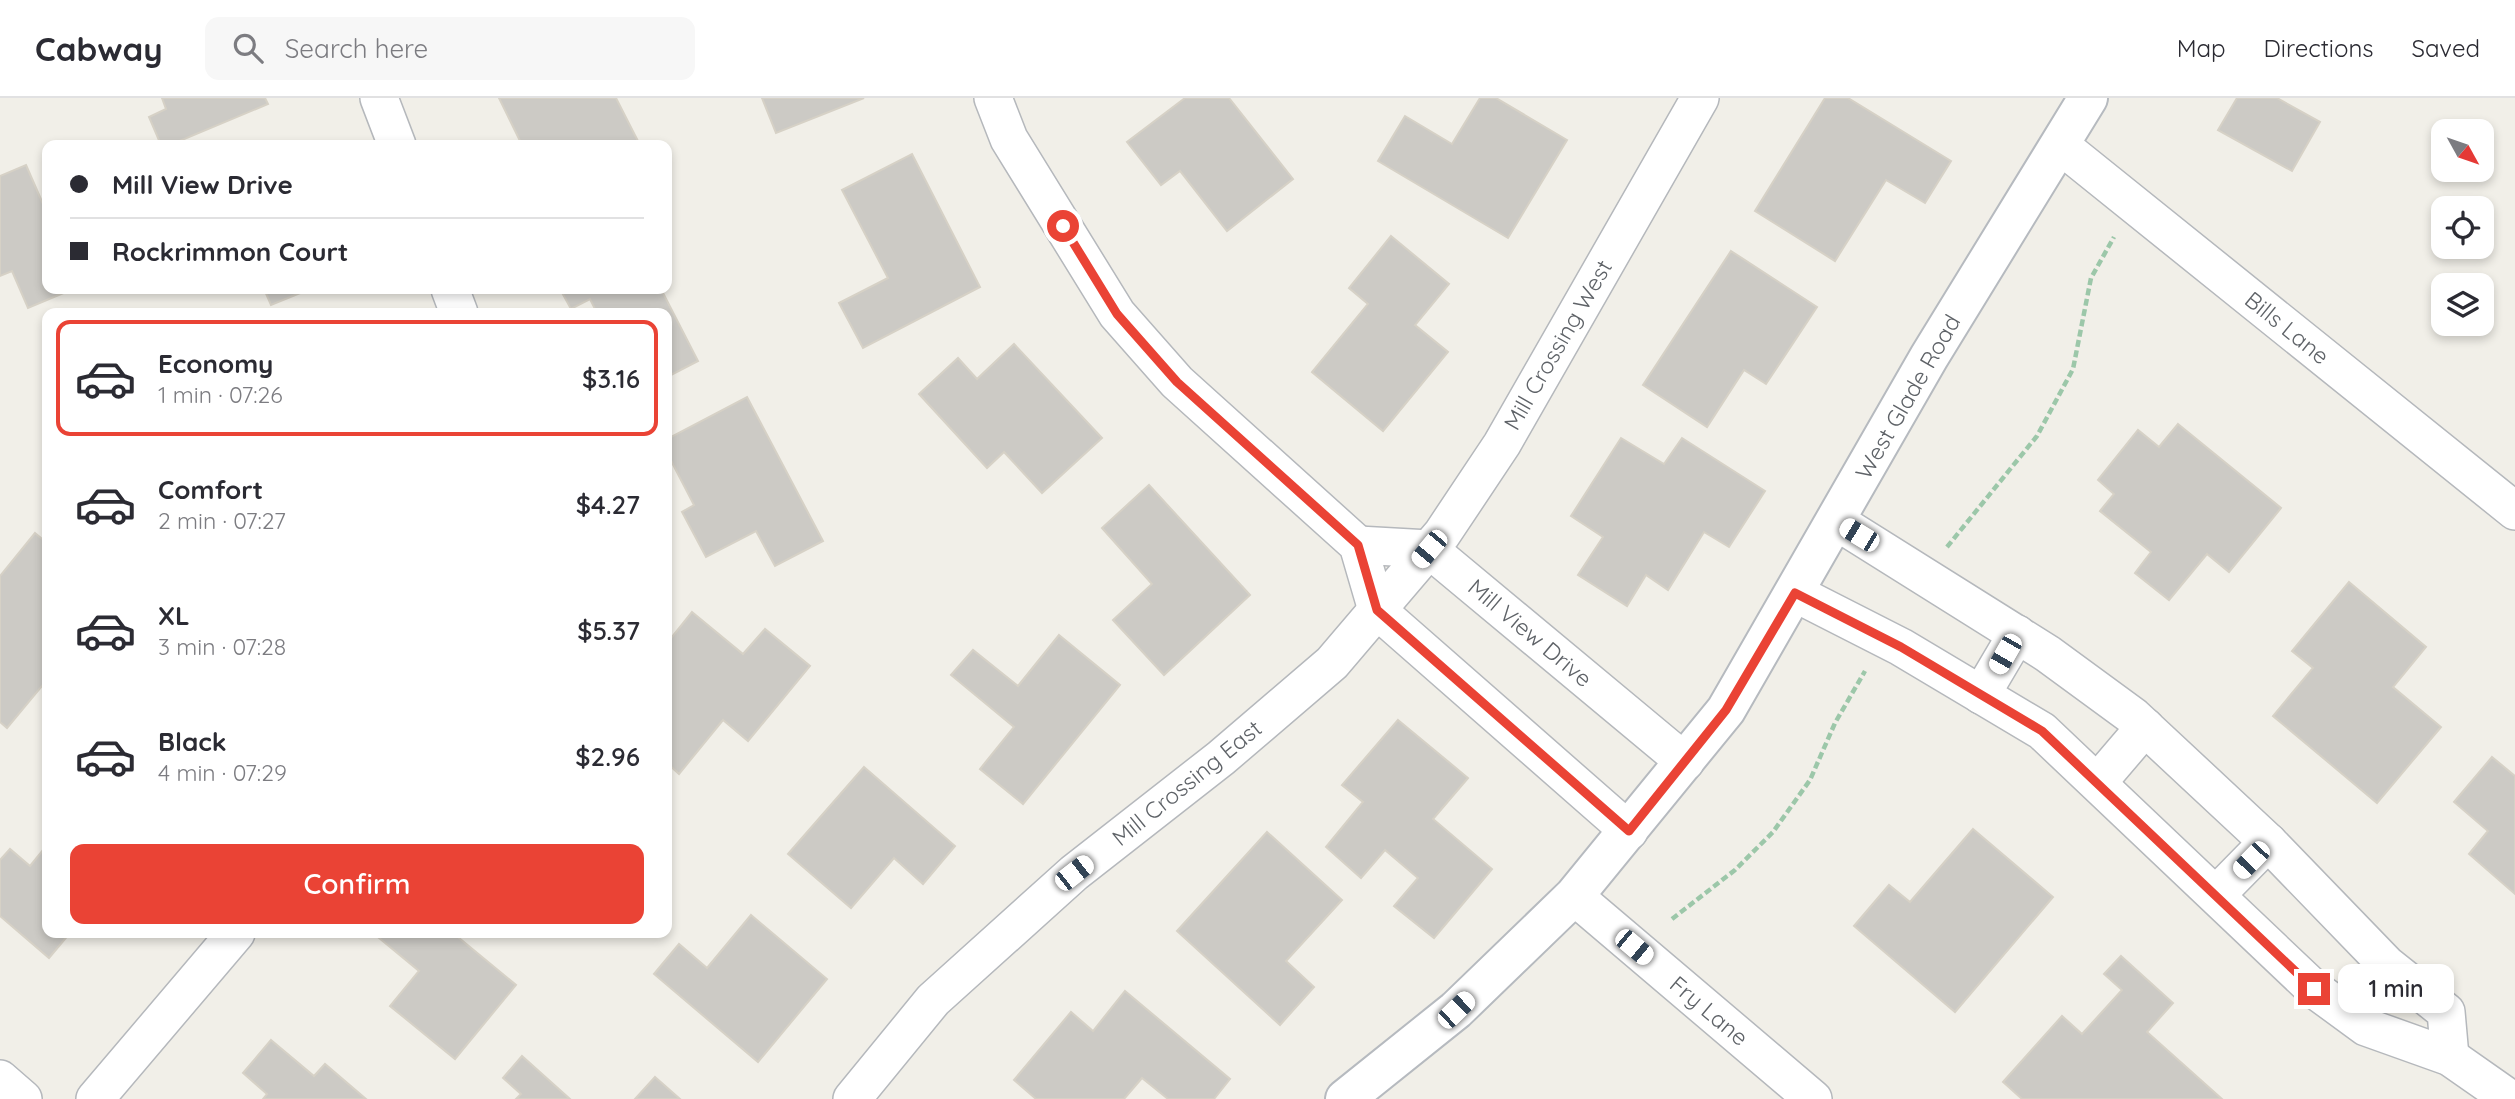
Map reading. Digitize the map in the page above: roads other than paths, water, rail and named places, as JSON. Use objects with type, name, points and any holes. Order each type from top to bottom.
[{"type":"main road","name":"West Glade Road","points":[[1345,1099],[1456,1010],[1574,896],[1726,710],[1929,357],[2088,98]]},
{"type":"street","points":[[379,98],[395,140]]},
{"type":"street","points":[[993,98],[1009,139],[1117,314],[1177,382],[1358,545],[1377,610],[1629,831]]},
{"type":"street","name":"Mill Crossing West","points":[[1401,582],[1429,549],[1502,444],[1700,98]]},
{"type":"street","name":"Bills Lane","points":[[2060,145],[2515,511]]},
{"type":"street","points":[[1836,521],[2017,634],[2146,727],[2268,842],[2387,965],[2446,1012],[2450,1057]]},
{"type":"street","points":[[1358,545],[1429,549]]},
{"type":"street","name":"Mill View Drive","points":[[1429,549],[1685,762]]},
{"type":"street","name":"Mill Crossing East","points":[[852,1099],[933,1000],[1074,873],[1221,758],[1332,663],[1401,582]]},
{"type":"street","points":[[1795,593],[1901,647],[2042,731],[2314,989],[2366,1027],[2450,1057],[2510,1099]]},
{"type":"street","points":[[1981,695],[2017,634]]},
{"type":"street","points":[[2098,782],[2146,727]]},
{"type":"street","points":[[2216,895],[2268,842]]},
{"type":"street","name":"Fry Lane","points":[[1574,896],[1812,1099]]},
{"type":"street","points":[[95,1099],[232,938]]},
{"type":"street","points":[[0,1079],[23,1099]]}]
